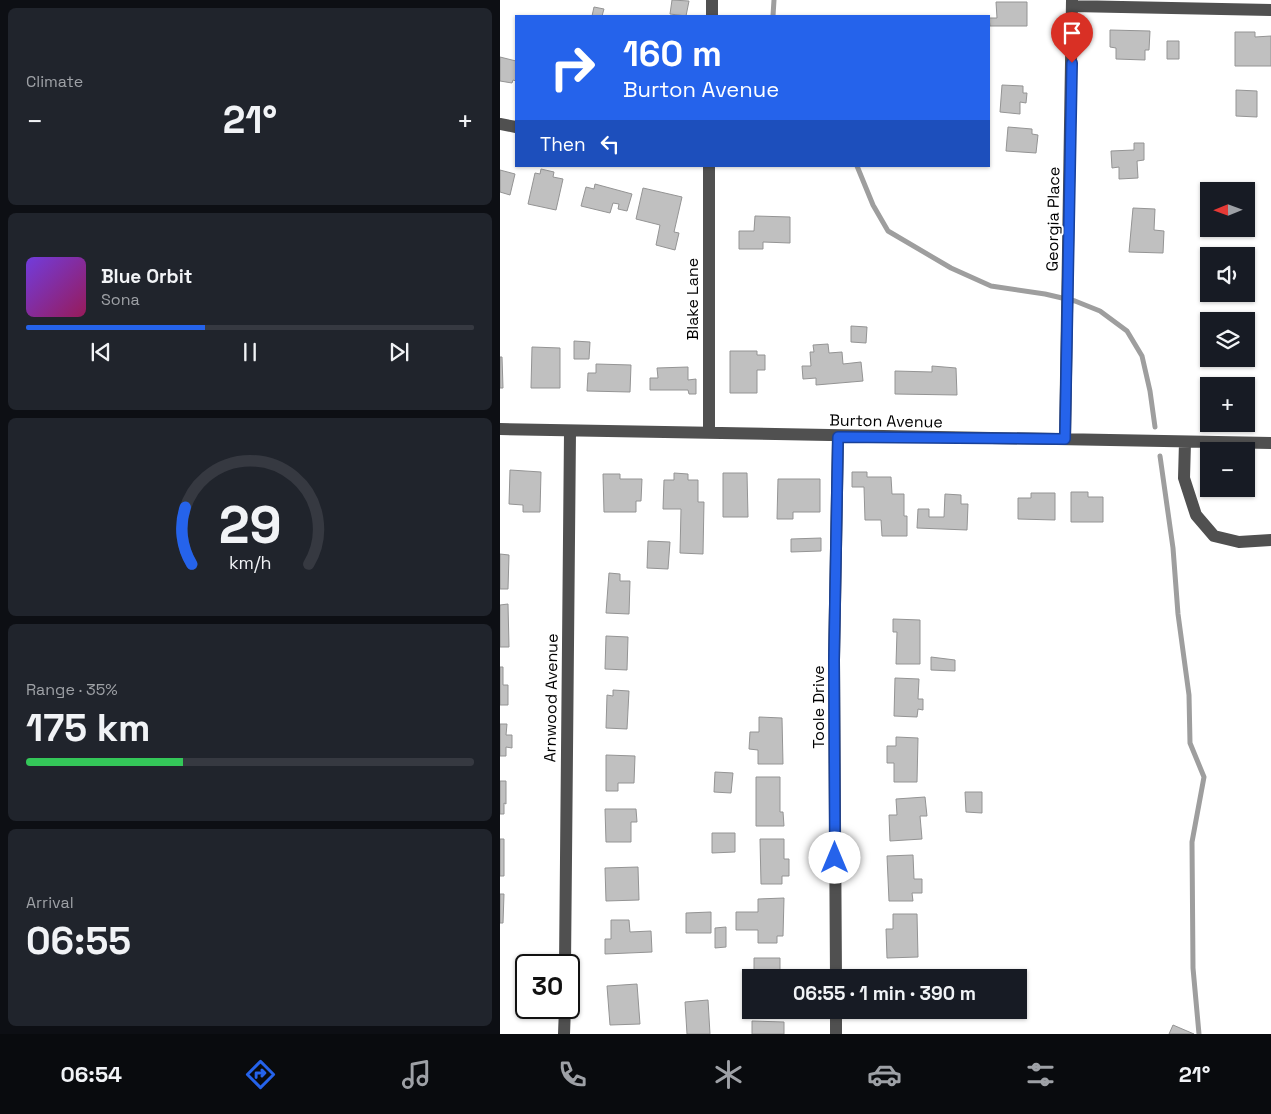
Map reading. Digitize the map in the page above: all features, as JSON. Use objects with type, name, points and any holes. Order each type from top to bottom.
[{"type":"street","points":[[712,0],[712,15]]},
{"type":"street","points":[[1072,3],[1271,10]]},
{"type":"street","name":"Georgia Place","points":[[1065,439],[1072,3]]},
{"type":"street","points":[[500,124],[515,127]]},
{"type":"street","name":"Blake Lane","points":[[709,167],[709,433]]},
{"type":"street","name":"Burton Avenue","points":[[500,429],[838,437],[1271,443]]},
{"type":"street","name":"Arnwood Avenue","points":[[565,954],[570,432]]},
{"type":"street","name":"Toole Drive","points":[[836,969],[834,660],[838,437]]},
{"type":"street","points":[[1184,442],[1184,478],[1196,515],[1214,536],[1239,542],[1271,540]]},
{"type":"street","points":[[564,1034],[565,1019]]},
{"type":"street","points":[[836,1019],[836,1034]]},
{"type":"building","points":[[672,0],[689,1],[686,15],[670,14]]},
{"type":"building","points":[[996,2],[1027,2],[1027,26],[990,26],[990,18],[997,18]]},
{"type":"building","points":[[594,7],[604,9],[602,15],[592,15]]},
{"type":"building","points":[[1110,30],[1150,31],[1149,50],[1145,50],[1145,60],[1116,59],[1116,48],[1110,47]]},
{"type":"building","points":[[1235,32],[1255,32],[1255,37],[1271,36],[1271,66],[1235,66]]},
{"type":"building","points":[[1167,41],[1179,41],[1179,59],[1167,59]]},
{"type":"building","points":[[500,57],[515,61],[515,81],[513,80],[512,83],[500,81]]},
{"type":"building","points":[[1002,85],[1023,86],[1023,93],[1027,93],[1026,103],[1020,102],[1020,114],[1000,112]]},
{"type":"building","points":[[1236,90],[1257,91],[1257,117],[1236,116]]},
{"type":"building","points":[[1008,127],[1032,129],[1032,134],[1038,135],[1036,153],[1006,151]]},
{"type":"building","points":[[1134,143],[1144,143],[1144,160],[1137,161],[1138,178],[1119,179],[1119,167],[1112,168],[1111,151],[1134,150]]},
{"type":"building","points":[[541,169],[554,172],[553,177],[563,179],[556,210],[528,204],[535,173],[540,174]]},
{"type":"building","points":[[500,170],[515,174],[510,195],[500,192]]},
{"type":"building","points":[[595,184],[632,194],[627,211],[618,209],[619,204],[613,203],[610,213],[581,206],[586,187],[594,189]]},
{"type":"building","points":[[643,188],[682,197],[674,232],[679,233],[675,250],[656,245],[660,225],[636,219]]},
{"type":"building","points":[[1133,208],[1155,209],[1154,230],[1164,231],[1163,253],[1129,252]]},
{"type":"building","points":[[755,216],[790,217],[790,243],[763,242],[763,249],[739,249],[739,231],[754,231]]},
{"type":"building","points":[[851,326],[867,327],[866,343],[851,342]]},
{"type":"building","points":[[574,341],[590,342],[589,359],[574,359]]},
{"type":"building","points":[[828,344],[829,353],[842,352],[843,364],[861,362],[863,381],[816,385],[816,378],[803,379],[802,366],[811,366],[810,352],[814,352],[813,345]]},
{"type":"building","points":[[532,347],[560,348],[560,388],[531,388]]},
{"type":"building","points":[[730,351],[757,351],[757,355],[765,355],[765,370],[757,370],[757,393],[730,393]]},
{"type":"building","points":[[500,357],[502,357],[503,388],[500,388]]},
{"type":"building","points":[[596,364],[631,365],[630,392],[587,391],[588,373],[596,373]]},
{"type":"building","points":[[932,366],[956,368],[957,395],[895,394],[895,371],[932,372]]},
{"type":"building","points":[[688,367],[688,380],[696,379],[696,394],[689,394],[688,390],[650,390],[650,378],[658,378],[657,368]]},
{"type":"building","points":[[510,470],[541,472],[540,512],[523,512],[523,505],[509,504]]},
{"type":"building","points":[[852,472],[867,472],[867,477],[891,477],[892,494],[904,494],[904,516],[907,516],[907,536],[882,536],[881,520],[865,520],[864,487],[852,487]]},
{"type":"building","points":[[674,473],[688,474],[688,480],[698,480],[698,502],[704,502],[703,554],[680,553],[681,509],[663,509],[664,480],[674,480]]},
{"type":"building","points":[[723,473],[747,473],[748,517],[723,517]]},
{"type":"building","points":[[603,474],[620,474],[620,479],[642,479],[641,501],[636,501],[636,512],[604,512]]},
{"type":"building","points":[[778,479],[820,479],[820,512],[793,512],[793,519],[777,519]]},
{"type":"building","points":[[1071,492],[1088,492],[1088,497],[1103,497],[1103,522],[1071,522]]},
{"type":"building","points":[[1031,493],[1055,493],[1055,520],[1018,519],[1018,498],[1031,498]]},
{"type":"building","points":[[945,494],[961,495],[961,504],[968,504],[967,530],[917,528],[918,509],[929,509],[929,517],[944,517]]},
{"type":"building","points":[[821,538],[821,551],[791,552],[791,539]]},
{"type":"building","points":[[648,541],[670,542],[668,569],[647,568]]},
{"type":"building","points":[[500,554],[509,555],[508,589],[500,589]]},
{"type":"building","points":[[609,573],[620,574],[620,581],[630,581],[629,614],[606,613]]},
{"type":"building","points":[[508,604],[509,647],[500,647],[500,605]]},
{"type":"building","points":[[893,619],[920,620],[920,664],[896,664],[897,632],[893,632]]},
{"type":"building","points":[[606,636],[628,637],[627,670],[605,669]]},
{"type":"building","points":[[931,657],[955,660],[955,671],[931,670]]},
{"type":"building","points":[[500,667],[503,667],[503,685],[508,685],[508,705],[500,705]]},
{"type":"building","points":[[895,678],[919,679],[918,699],[923,699],[923,710],[918,709],[917,717],[894,716]]},
{"type":"building","points":[[613,690],[629,691],[627,729],[606,728],[607,695],[613,696]]},
{"type":"building","points":[[759,717],[782,718],[783,764],[758,764],[758,750],[749,749],[750,732],[759,732]]},
{"type":"building","points":[[500,724],[507,724],[506,735],[512,735],[512,748],[506,747],[506,756],[500,756]]},
{"type":"building","points":[[896,737],[918,738],[917,782],[894,782],[894,763],[887,763],[887,746],[896,746]]},
{"type":"building","points":[[606,755],[635,756],[634,783],[618,783],[618,791],[606,791]]},
{"type":"building","points":[[715,772],[733,773],[731,793],[714,792]]},
{"type":"building","points":[[756,777],[780,777],[780,812],[783,812],[784,826],[756,826]]},
{"type":"building","points":[[500,781],[506,781],[504,814],[500,814]]},
{"type":"building","points":[[965,792],[982,792],[982,813],[966,812]]},
{"type":"building","points":[[925,797],[927,816],[920,816],[922,839],[890,841],[889,815],[897,815],[896,799]]},
{"type":"building","points":[[605,809],[636,809],[637,822],[631,822],[631,842],[606,842]]},
{"type":"building","points":[[712,833],[735,833],[735,852],[712,853]]},
{"type":"building","points":[[500,839],[504,839],[504,876],[500,876]]},
{"type":"building","points":[[760,839],[784,839],[784,859],[789,859],[789,876],[782,876],[782,884],[761,884]]},
{"type":"building","points":[[913,855],[914,879],[922,879],[922,893],[912,893],[913,901],[889,901],[887,856]]},
{"type":"building","points":[[638,867],[639,900],[606,901],[605,868]]},
{"type":"building","points":[[500,894],[504,894],[503,923],[500,923]]},
{"type":"building","points":[[784,898],[783,936],[777,936],[777,943],[758,943],[758,930],[736,930],[736,912],[758,912],[758,899]]},
{"type":"building","points":[[711,912],[711,933],[686,933],[686,913]]},
{"type":"building","points":[[893,914],[917,914],[918,957],[887,958],[886,929],[893,929]]},
{"type":"building","points":[[611,920],[629,920],[630,932],[651,931],[652,952],[605,954],[605,939],[611,939]]},
{"type":"building","points":[[726,927],[726,947],[715,948],[715,928]]},
{"type":"building","points":[[754,958],[780,958],[780,969],[754,969]]},
{"type":"building","points":[[637,984],[640,1024],[610,1025],[607,986]]},
{"type":"building","points":[[708,1000],[710,1034],[687,1034],[685,1002]]},
{"type":"building","points":[[752,1021],[784,1022],[784,1034],[752,1034]]},
{"type":"building","points":[[1173,1025],[1194,1034],[1169,1034]]},
{"type":"waterway","points":[[773,15],[774,0]]},
{"type":"waterway","points":[[857,167],[873,205],[888,231],[951,268],[991,286],[1045,294],[1075,301],[1100,311],[1127,331],[1142,356],[1150,391],[1155,427]]},
{"type":"waterway","points":[[1160,456],[1173,548],[1178,614],[1189,695],[1190,743],[1204,777],[1192,842],[1193,968],[1199,1034]]},
{"type":"route","points":[[835,858],[834,660],[838,437],[1065,439],[1072,63]]}]
